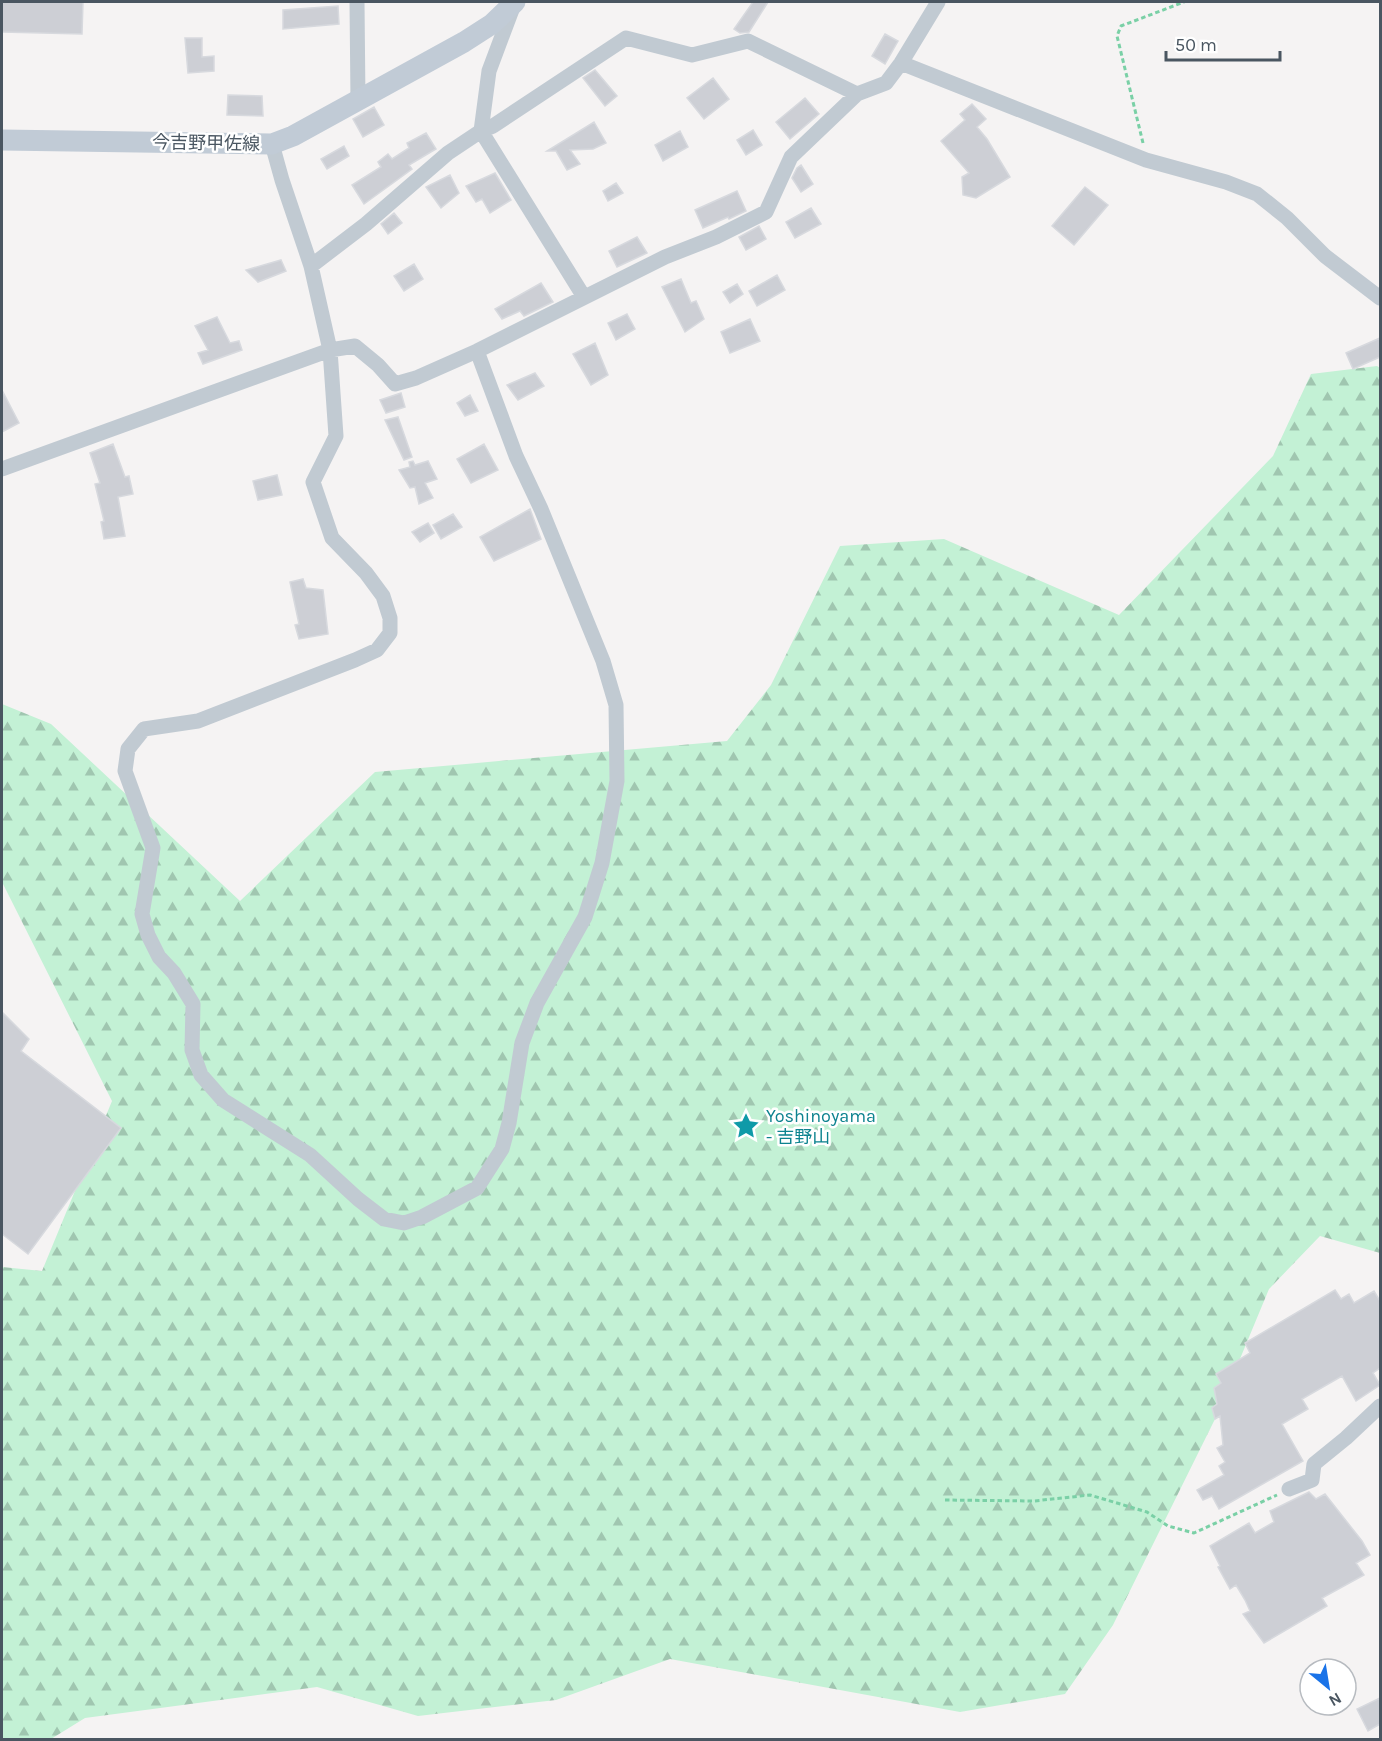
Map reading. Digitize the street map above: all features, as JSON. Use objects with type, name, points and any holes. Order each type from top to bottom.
[{"type":"main road","name":"今吉野甲佐線","points":[[2,140],[272,144],[293,136],[464,42],[492,24],[514,3]]},
{"type":"street","points":[[357,2],[358,101]]},
{"type":"street","points":[[2,469],[330,350],[355,346],[378,364],[395,384],[416,378],[477,351],[665,257],[716,237],[766,212],[791,158],[858,94],[886,83],[901,63],[938,2]]},
{"type":"street","points":[[514,3],[489,70],[481,130],[584,297]]},
{"type":"street","points":[[311,266],[366,224],[448,153],[626,38],[692,55],[748,40],[858,94]]},
{"type":"street","points":[[901,63],[1146,160],[1226,182],[1257,194],[1287,218],[1325,256],[1380,298]]},
{"type":"street","points":[[272,144],[311,266],[330,350],[336,436],[314,482],[332,538],[366,573],[383,596],[390,618],[390,633],[377,650],[355,660],[198,721],[144,729],[128,749],[125,771],[153,848],[142,914],[148,935],[159,957],[174,973],[193,1004],[192,1050],[201,1075],[223,1100],[310,1155],[384,1220],[404,1222],[422,1217],[477,1188],[502,1149],[509,1124],[522,1043],[537,1003],[585,917],[602,863],[617,781],[616,705],[603,661],[541,509],[516,456],[477,351]]},
{"type":"street","points":[[1289,1490],[1312,1480],[1314,1464],[1380,1406]]},
{"type":"path","points":[[1146,160],[1117,36],[1121,26],[1184,2]]},
{"type":"path","points":[[945,1500],[1034,1501],[1090,1495],[1147,1512],[1168,1526],[1194,1533],[1289,1490]]},
{"type":"green space","points":[[1377,366],[1380,368],[1380,1253],[1320,1236],[1269,1289],[1215,1419],[1113,1625],[1065,1694],[960,1712],[670,1659],[556,1700],[418,1716],[317,1687],[85,1718],[51,1739],[2,1739],[2,1267],[42,1271],[112,1101],[2,882],[2,704],[51,724],[240,901],[375,772],[727,741],[771,685],[840,546],[944,539],[1119,615],[1273,456],[1311,374]]},
{"type":"building","points":[[2,2],[83,2],[82,34],[2,32]]},
{"type":"building","points":[[753,2],[768,2],[749,32],[740,33],[734,29]]},
{"type":"building","points":[[338,6],[339,24],[283,29],[283,10]]},
{"type":"building","points":[[885,34],[898,41],[885,64],[872,56]]},
{"type":"building","points":[[185,38],[202,38],[202,57],[214,56],[214,71],[188,73]]},
{"type":"building","points":[[595,70],[617,96],[605,106],[583,78]]},
{"type":"building","points":[[713,78],[729,99],[704,119],[687,98]]},
{"type":"building","points":[[228,95],[262,96],[263,116],[227,115]]},
{"type":"building","points":[[805,98],[819,114],[790,139],[776,122]]},
{"type":"building","points":[[972,104],[986,119],[977,127],[1010,177],[976,198],[963,195],[962,177],[969,173],[941,141],[965,120],[960,114]]},
{"type":"building","points":[[374,107],[384,125],[363,137],[353,119]]},
{"type":"building","points":[[594,122],[606,143],[593,149],[570,150],[580,164],[567,170],[556,151],[547,151]]},
{"type":"building","points":[[753,130],[762,145],[746,155],[737,140]]},
{"type":"building","points":[[680,131],[688,147],[663,161],[655,145]]},
{"type":"building","points":[[426,133],[436,149],[409,165],[412,169],[364,204],[352,185],[381,167],[378,162],[388,154],[392,159],[409,148],[407,143]]},
{"type":"building","points":[[344,146],[349,156],[327,169],[321,159]]},
{"type":"building","points":[[801,165],[813,184],[801,192],[792,178]]},
{"type":"building","points":[[495,173],[511,200],[490,213],[482,199],[476,202],[466,186]]},
{"type":"building","points":[[450,175],[459,193],[441,208],[426,187]]},
{"type":"building","points":[[616,183],[623,193],[608,201],[603,191]]},
{"type":"building","points":[[1085,187],[1108,205],[1074,245],[1052,226]]},
{"type":"building","points":[[737,191],[746,211],[703,228],[695,210]]},
{"type":"building","points":[[811,208],[821,224],[795,238],[786,222]]},
{"type":"building","points":[[394,213],[402,223],[388,234],[381,224]]},
{"type":"building","points":[[759,226],[766,239],[746,250],[739,237]]},
{"type":"building","points":[[637,237],[647,253],[617,267],[609,251]]},
{"type":"building","points":[[281,260],[286,271],[258,282],[246,270]]},
{"type":"building","points":[[414,264],[423,279],[404,291],[394,276]]},
{"type":"building","points":[[777,275],[785,290],[757,306],[749,291]]},
{"type":"building","points":[[681,279],[691,303],[696,301],[704,319],[685,332],[662,287]]},
{"type":"building","points":[[541,283],[553,302],[524,316],[520,311],[502,319],[495,309]]},
{"type":"building","points":[[737,284],[743,294],[730,303],[723,292]]},
{"type":"building","points":[[627,314],[635,329],[616,340],[608,323]]},
{"type":"building","points":[[217,317],[230,343],[239,341],[242,350],[203,364],[198,353],[208,350],[195,326]]},
{"type":"building","points":[[750,319],[760,341],[730,353],[721,332]]},
{"type":"building","points":[[1380,338],[1380,357],[1353,369],[1346,353]]},
{"type":"building","points":[[595,343],[608,375],[591,385],[573,354]]},
{"type":"building","points":[[535,373],[544,386],[518,400],[507,385]]},
{"type":"building","points":[[2,390],[19,423],[2,432]]},
{"type":"building","points":[[401,393],[405,407],[386,413],[380,400]]},
{"type":"building","points":[[470,395],[478,411],[465,416],[457,403]]},
{"type":"building","points":[[398,417],[412,457],[404,460],[385,420]]},
{"type":"building","points":[[113,444],[125,477],[129,476],[133,494],[118,497],[125,536],[104,539],[101,522],[104,521],[95,484],[100,483],[90,453]]},
{"type":"building","points":[[484,444],[498,470],[471,483],[457,459]]},
{"type":"building","points":[[413,461],[415,465],[428,461],[437,479],[425,483],[433,498],[419,504],[415,487],[410,488],[399,470],[410,467],[409,462]]},
{"type":"building","points":[[277,475],[282,495],[258,500],[253,481]]},
{"type":"building","points":[[530,509],[541,539],[494,561],[480,537]]},
{"type":"building","points":[[453,514],[462,527],[441,539],[433,525]]},
{"type":"building","points":[[428,523],[434,533],[420,542],[412,532]]},
{"type":"building","points":[[303,579],[306,588],[323,590],[328,634],[299,639],[295,625],[299,624],[290,582]]},
{"type":"building","points":[[2,1012],[29,1039],[21,1051],[121,1128],[28,1254],[2,1234]]},
{"type":"building","points":[[1335,1290],[1341,1299],[1349,1294],[1354,1303],[1374,1291],[1380,1301],[1380,1368],[1373,1373],[1380,1385],[1356,1401],[1342,1376],[1302,1399],[1308,1409],[1282,1424],[1303,1461],[1219,1509],[1212,1496],[1203,1500],[1197,1490],[1224,1475],[1219,1466],[1225,1462],[1217,1448],[1223,1445],[1220,1416],[1215,1419],[1212,1408],[1217,1404],[1214,1388],[1221,1383],[1216,1374],[1250,1353],[1245,1343]]},
{"type":"building","points":[[1309,1492],[1316,1499],[1325,1494],[1362,1541],[1370,1555],[1356,1563],[1364,1575],[1322,1598],[1327,1606],[1264,1643],[1243,1614],[1250,1611],[1245,1600],[1236,1585],[1230,1589],[1210,1546],[1249,1523],[1255,1533],[1274,1522],[1270,1511]]},
{"type":"building","points":[[1380,1698],[1380,1724],[1368,1731],[1358,1709]]},
{"type":"place","name":"Yoshinoyama - 吉野山","points":[[746,1126]]}]
